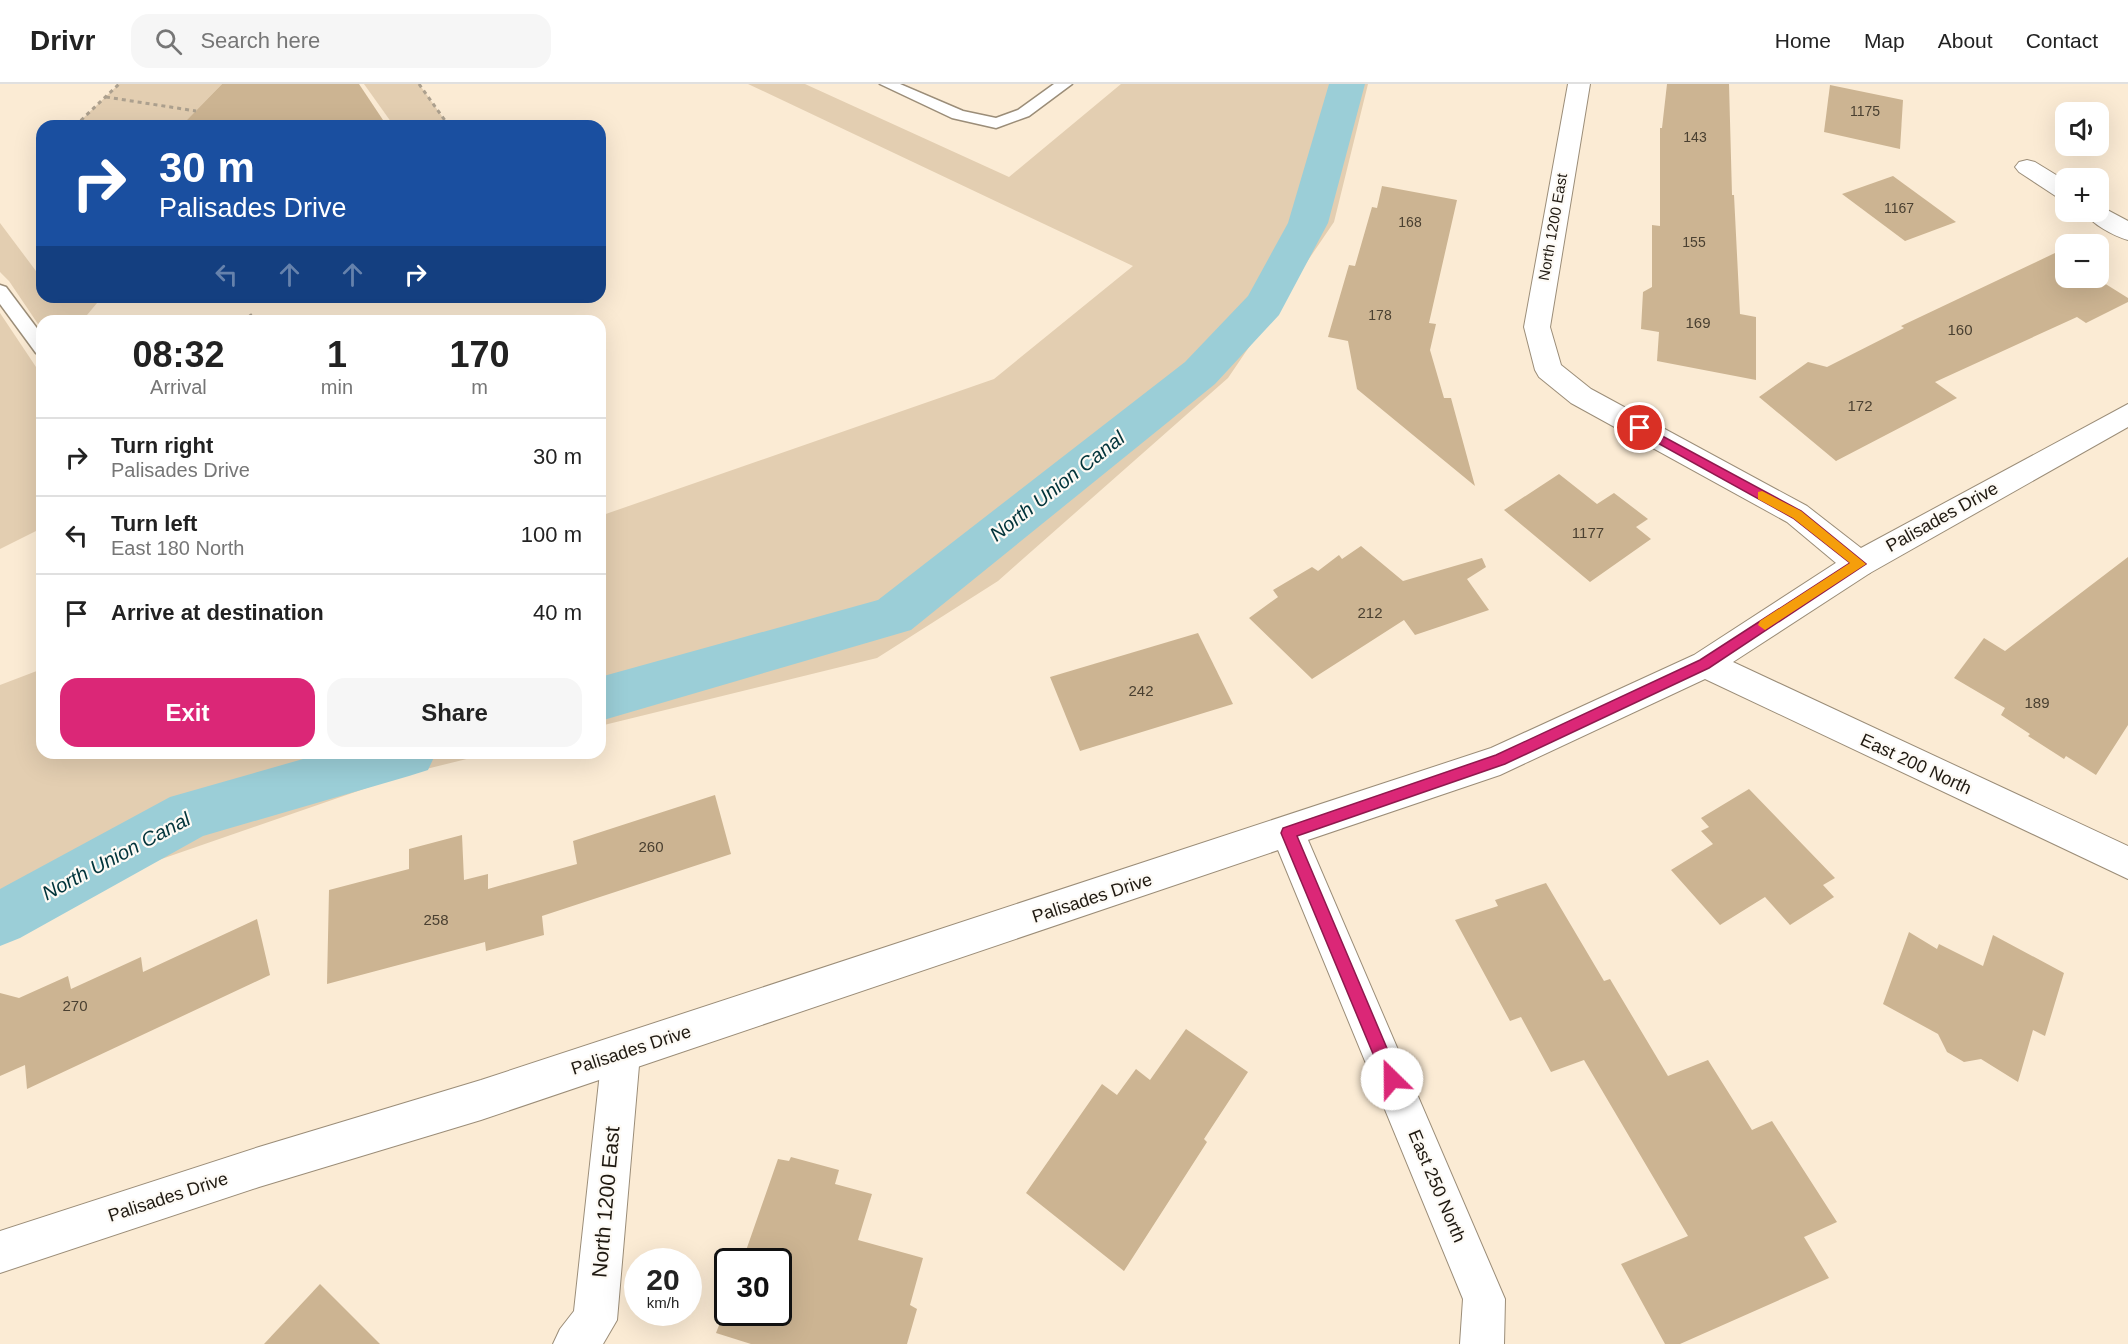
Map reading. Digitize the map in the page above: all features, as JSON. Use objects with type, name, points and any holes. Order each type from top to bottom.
[{"type":"street","name":"North 1200 East","points":[[1579,84],[1537,327],[1549,370],[1581,396],[1797,514],[1859,564]]},
{"type":"street","points":[[2027,167],[2055,185]]},
{"type":"street","points":[[2109,220],[2128,232]]},
{"type":"street","name":"Palisades Drive","points":[[0,1252],[259,1167],[481,1100],[1288,833],[1500,760],[1705,664],[1859,564],[2128,414]]},
{"type":"street","name":"East 200 North","points":[[1705,664],[2128,863]]},
{"type":"street","name":"East 250 North","points":[[1288,833],[1484,1299],[1482,1344]]},
{"type":"street","name":"North 1200 East","points":[[576,1344],[595,1320],[621,1054]]},
{"type":"lane","points":[[888,84],[957,115],[996,123],[1033,108],[1064,84]]},
{"type":"lane","points":[[0,291],[36,340]]},
{"type":"path","points":[[81,120],[120,84]]},
{"type":"path","points":[[419,84],[445,120]]},
{"type":"path","points":[[106,97],[196,111]]},
{"type":"shaded area","points":[[119,84],[222,84],[187,120],[81,120]]},
{"type":"shaded area","points":[[364,84],[419,84],[445,120],[390,120]]},
{"type":"shaded area","points":[[748,84],[805,84],[1009,177],[1121,84],[1368,84],[1334,222],[1228,378],[998,581],[877,658],[606,725],[606,514],[994,379],[1133,266]]},
{"type":"shaded area","points":[[0,223],[36,271],[36,303],[97,303],[87,315],[36,315],[36,321],[9,281],[0,272]]},
{"type":"shaded area","points":[[0,313],[36,367],[36,531],[0,549]]},
{"type":"shaded area","points":[[36,671],[36,759],[467,759],[410,773],[0,915],[0,685]]},
{"type":"building","points":[[222,84],[359,84],[383,120],[187,120]]},
{"type":"building","points":[[1667,84],[1729,84],[1732,195],[1734,195],[1740,314],[1756,317],[1756,380],[1657,361],[1659,332],[1641,329],[1643,292],[1652,287],[1652,225],[1660,226],[1660,128],[1662,128]]},
{"type":"building","points":[[1830,85],[1903,100],[1900,149],[1824,132]]},
{"type":"building","points":[[1893,176],[1956,222],[1905,241],[1842,194]]},
{"type":"building","points":[[1382,186],[1457,200],[1429,323],[1436,324],[1430,350],[1444,398],[1451,398],[1475,486],[1357,389],[1348,341],[1328,337],[1349,265],[1355,266],[1372,207],[1377,208]]},
{"type":"building","points":[[2055,253],[2055,288],[2109,288],[2109,286],[2128,298],[2128,302],[2086,323],[2077,317],[1935,382],[1957,398],[1836,461],[1759,397],[1808,362],[1827,367],[1904,328],[1901,326]]},
{"type":"building","points":[[1559,474],[1597,504],[1614,493],[1648,519],[1636,527],[1651,539],[1590,582],[1504,510]]},
{"type":"building","points":[[1361,546],[1403,581],[1482,558],[1486,567],[1467,579],[1489,610],[1415,635],[1404,620],[1312,679],[1249,618],[1278,597],[1273,590],[1312,567],[1318,571],[1339,555],[1342,559]]},
{"type":"building","points":[[2128,557],[2128,725],[2096,775],[2066,756],[2064,759],[2028,736],[2030,734],[2001,715],[2005,708],[1954,678],[1984,638],[2005,651]]},
{"type":"building","points":[[1198,633],[1233,704],[1080,751],[1050,677]]},
{"type":"building","points":[[1749,789],[1835,878],[1823,885],[1834,897],[1790,925],[1765,897],[1720,925],[1671,870],[1713,844],[1701,831],[1709,827],[1701,818]]},
{"type":"building","points":[[715,795],[731,854],[542,916],[544,935],[486,951],[485,942],[327,984],[329,890],[409,869],[409,849],[462,835],[464,880],[488,874],[488,889],[577,864],[573,841]]},
{"type":"building","points":[[1546,883],[1604,981],[1610,979],[1668,1076],[1708,1060],[1752,1130],[1772,1121],[1837,1222],[1804,1237],[1829,1278],[1680,1344],[1665,1344],[1621,1264],[1688,1236],[1584,1060],[1551,1072],[1521,1017],[1510,1021],[1455,920],[1498,906],[1495,900]]},
{"type":"building","points":[[257,919],[270,975],[27,1089],[25,1065],[0,1076],[0,993],[19,998],[68,976],[71,989],[141,957],[143,972]]},
{"type":"building","points":[[1909,932],[1937,949],[1939,944],[1983,966],[1993,935],[2064,973],[2045,1036],[2033,1030],[2018,1082],[1981,1059],[1964,1062],[1947,1052],[1938,1034],[1883,1004]]},
{"type":"building","points":[[1186,1029],[1248,1072],[1204,1139],[1207,1142],[1124,1271],[1026,1193],[1102,1084],[1117,1095],[1136,1069],[1150,1080]]},
{"type":"building","points":[[791,1157],[839,1170],[835,1184],[872,1194],[858,1240],[923,1258],[910,1305],[917,1309],[907,1344],[751,1344],[716,1333],[719,1326],[792,1326],[792,1248],[747,1248],[778,1159],[789,1161]]},
{"type":"building","points":[[320,1284],[380,1344],[264,1344]]},
{"type":"waterway","name":"North Union Canal","points":[[606,697],[893,616],[1200,373],[1264,305],[1308,223],[1347,84]]},
{"type":"waterway","name":"North Union Canal","points":[[0,919],[190,815],[388,759]]},
{"type":"slow traffic","points":[[1762,495],[1797,514],[1859,564],[1765,625]]},
{"type":"route","points":[[1392,1079],[1288,833],[1500,760],[1705,664],[1859,564],[1797,514],[1640,428]]}]
